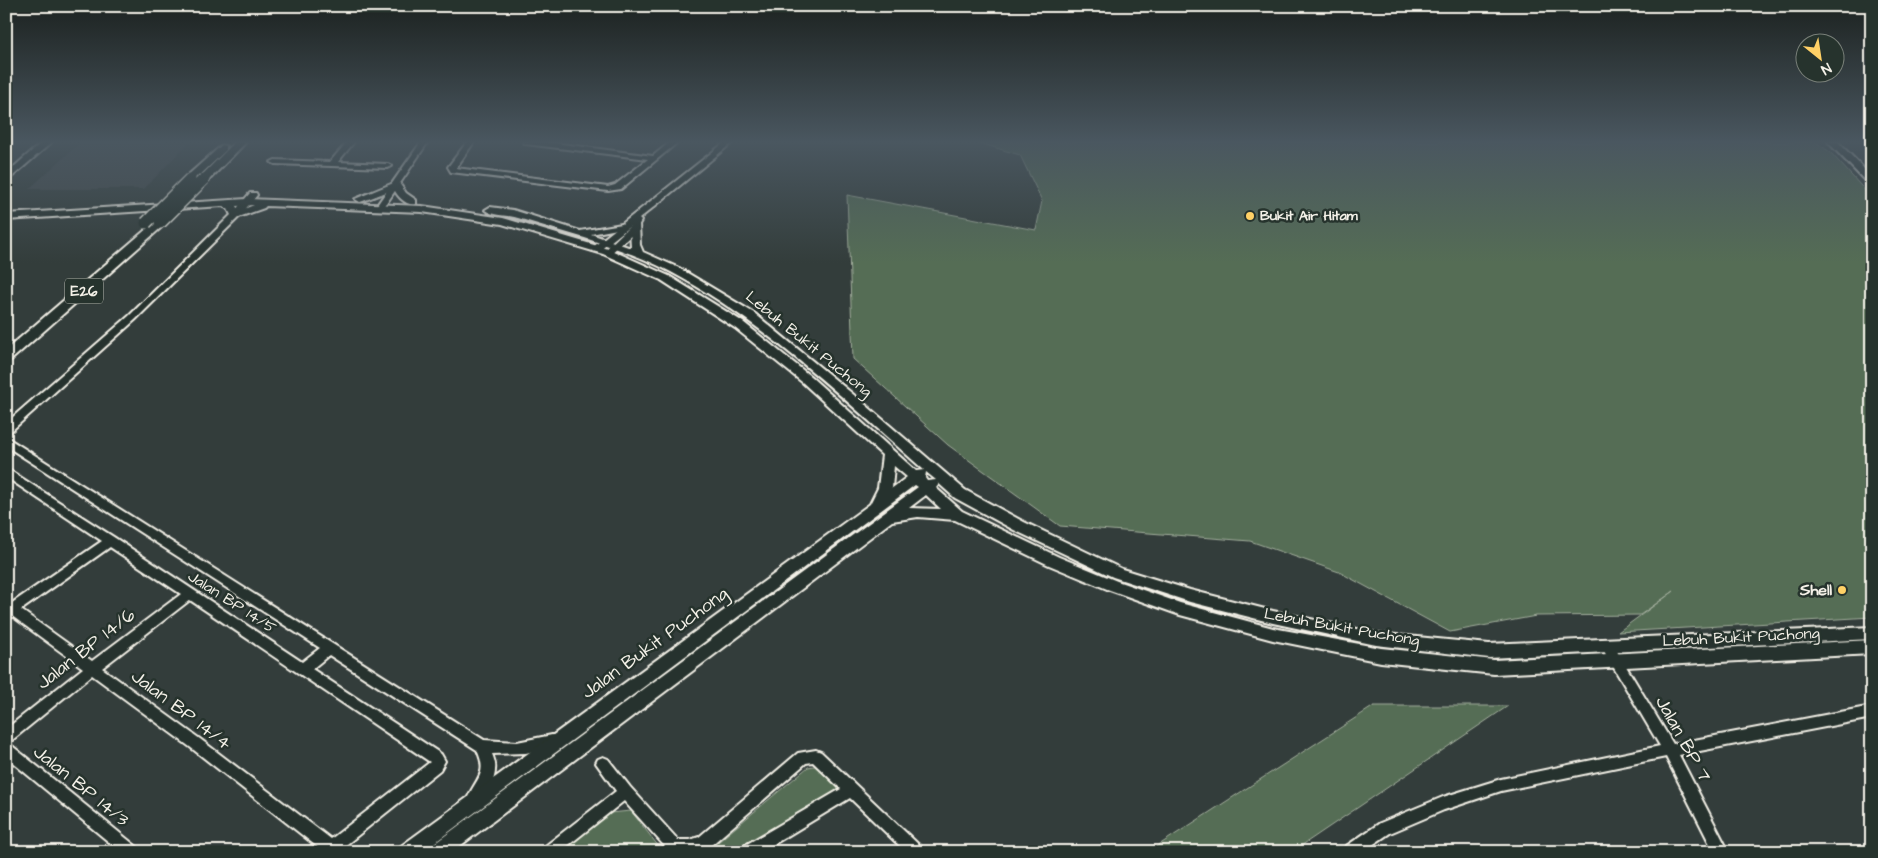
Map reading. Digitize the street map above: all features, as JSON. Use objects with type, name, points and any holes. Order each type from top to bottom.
[{"type":"highway","name":"E26","points":[[6,348],[38,322],[146,223],[187,182]]},
{"type":"highway","name":"E26","points":[[6,357],[160,223],[201,182]]},
{"type":"main road","points":[[360,199],[396,184],[402,196],[413,202]]},
{"type":"main road","name":"Lebuh Bukit Puchong","points":[[9,210],[250,199],[360,199],[382,204],[503,221],[639,255],[675,270],[750,316],[856,403],[928,468],[960,494],[1115,579],[1180,609],[1254,629],[1382,655],[1494,667],[1872,647]]},
{"type":"main road","name":"Lebuh Bukit Puchong","points":[[6,217],[224,203],[250,199],[270,203],[382,204],[413,202],[512,214],[577,233],[665,278],[739,325],[806,379],[920,483],[957,514],[1054,561],[1115,579],[1273,617],[1376,639],[1489,651],[1867,634]]},
{"type":"main road","points":[[224,203],[232,207],[236,215],[270,203]]},
{"type":"main road","points":[[577,233],[600,231],[624,225]]},
{"type":"main road","points":[[635,226],[635,245],[639,255]]},
{"type":"main road","points":[[874,508],[885,488],[889,454]]},
{"type":"main road","name":"Jalan Bukit Puchong","points":[[437,852],[886,518],[920,483],[928,468]]},
{"type":"main road","name":"Jalan Bukit Puchong","points":[[417,849],[471,803],[874,508],[920,483],[940,478]]},
{"type":"main road","points":[[886,518],[918,512],[957,514]]},
{"type":"main road","points":[[712,626],[725,638]]},
{"type":"main road","points":[[454,852],[472,826]]},
{"type":"street","points":[[557,182],[613,189],[622,182]]},
{"type":"street","points":[[605,247],[624,225],[641,214],[681,182]]},
{"type":"street","points":[[382,204],[396,184]]},
{"type":"street","points":[[6,429],[132,318],[250,199]]},
{"type":"street","points":[[605,247],[635,226],[641,214]]},
{"type":"street","points":[[6,441],[482,746],[503,750],[525,749],[558,740]]},
{"type":"street","name":"Jalan BP 14/5","points":[[6,472],[304,668],[436,758],[438,761],[435,766],[398,797],[328,850]]},
{"type":"street","points":[[8,610],[111,541]]},
{"type":"street","name":"Jalan BP 14/6","points":[[6,736],[190,594]]},
{"type":"street","name":"Jalan BP 14/4","points":[[8,610],[93,667],[328,850]]},
{"type":"street","name":"Jalan BP 7","points":[[1608,647],[1670,751],[1722,852]]},
{"type":"street","points":[[304,668],[329,648]]},
{"type":"street","points":[[1350,852],[1385,828],[1443,804],[1501,785],[1872,712]]},
{"type":"street","points":[[471,803],[486,780],[490,770],[489,761],[482,746]]},
{"type":"street","name":"Jalan BP 14/3","points":[[6,749],[132,852]]},
{"type":"street","points":[[603,763],[674,846],[693,848],[704,842],[803,757],[816,756],[916,852]]},
{"type":"street","points":[[747,852],[851,790]]},
{"type":"street","points":[[549,852],[626,792]]},
{"type":"shaded area","points":[[37,182],[151,182],[144,189],[29,189]]},
{"type":"green space","points":[[1033,182],[1857,182],[1872,198],[1872,617],[1618,632],[1674,591],[1640,615],[1536,616],[1450,632],[1339,572],[1250,541],[1060,526],[948,445],[853,359],[847,195],[1036,230],[1042,201]]},
{"type":"green space","points":[[1374,706],[1508,706],[1292,852],[1148,852]]},
{"type":"green space","points":[[820,765],[841,790],[734,852],[706,852],[808,767]]},
{"type":"green space","points":[[631,811],[663,852],[560,852],[610,813]]},
{"type":"place","name":"Bukit Air Hitam","points":[[1250,216]]},
{"type":"place","name":"Shell","points":[[1842,590]]}]
